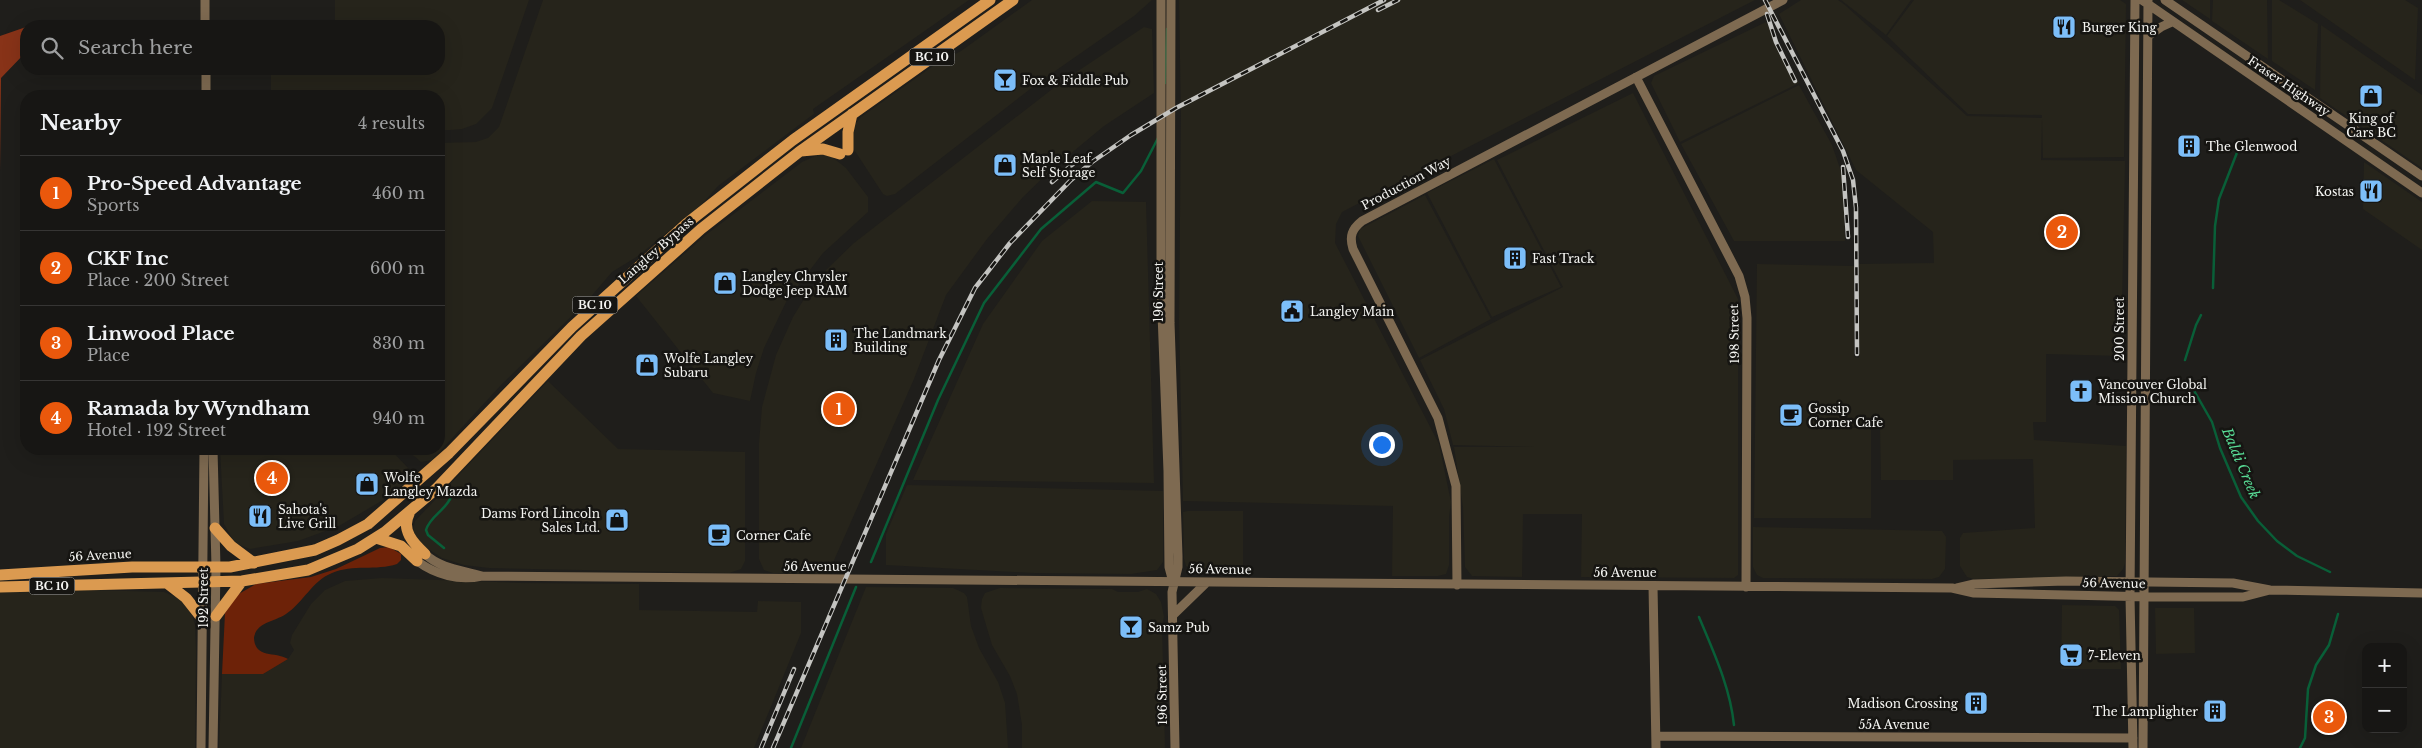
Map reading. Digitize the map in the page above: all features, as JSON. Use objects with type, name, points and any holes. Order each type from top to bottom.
[{"type":"highway","name":"Langley Bypass","points":[[202,567],[254,563],[315,550],[368,524],[450,453],[572,327],[686,224],[793,140],[990,0]]},
{"type":"highway","name":"Langley Bypass","points":[[201,583],[242,581],[308,570],[339,558],[376,538],[409,514],[436,489],[536,382],[619,300],[701,229],[800,152],[1012,0]]},
{"type":"highway","points":[[800,152],[824,149],[844,152],[852,114]]},
{"type":"highway","points":[[409,514],[405,524],[406,529],[421,558]]},
{"type":"highway","points":[[215,528],[231,546],[254,563]]},
{"type":"highway","points":[[376,538],[401,546],[421,558]]},
{"type":"highway","name":"56 Avenue","points":[[0,575],[122,567],[202,567]]},
{"type":"highway","points":[[216,616],[242,581]]},
{"type":"highway","name":"BC 10","points":[[0,587],[201,583]]},
{"type":"highway","points":[[168,584],[186,598],[201,617]]},
{"type":"main road","points":[[205,0],[206,20]]},
{"type":"main road","name":"196 Street","points":[[1161,0],[1162,321],[1170,567],[1173,582],[1175,748]]},
{"type":"main road","name":"196 Street","points":[[1171,0],[1170,323],[1178,556],[1178,567],[1173,582]]},
{"type":"main road","name":"Production Way","points":[[1457,585],[1456,486],[1446,443],[1438,418],[1353,248],[1352,234],[1354,227],[1362,221],[1783,0]]},
{"type":"main road","name":"200 Street","points":[[2133,748],[2130,582],[2135,0]]},
{"type":"main road","name":"Fraser Highway","points":[[2165,0],[2422,176]]},
{"type":"main road","points":[[2143,748],[2148,36],[2146,1]]},
{"type":"main road","name":"Fraser Highway","points":[[2146,1],[2172,22],[2422,193]]},
{"type":"main road","points":[[2148,36],[2161,26],[2172,22]]},
{"type":"main road","points":[[206,75],[206,90]]},
{"type":"main road","name":"198 Street","points":[[1636,77],[1728,254],[1744,292],[1747,318],[1746,587]]},
{"type":"main road","name":"192 Street","points":[[201,748],[201,583],[204,455]]},
{"type":"main road","name":"192 Street","points":[[213,455],[216,616],[213,748]]},
{"type":"main road","name":"56 Avenue","points":[[421,558],[482,576],[1957,588],[1974,584],[2144,582],[2232,583],[2270,590],[2422,593]]},
{"type":"main road","points":[[2035,595],[2037,588],[2046,582]]},
{"type":"main road","points":[[1173,615],[1206,583]]},
{"type":"main road","points":[[1654,586],[1656,748]]},
{"type":"main road","name":"56 Avenue","points":[[1957,588],[1974,593],[2144,597],[2243,597],[2270,590]]},
{"type":"main road","name":"55A Avenue","points":[[1656,736],[2133,738]]},
{"type":"shaded area","points":[[335,0],[529,0],[492,108],[476,124],[462,129],[445,130],[445,90],[271,90],[271,75],[445,75],[445,20],[335,20]]},
{"type":"shaded area","points":[[543,0],[969,0],[813,109],[814,114],[718,186],[702,204],[638,256],[612,272],[588,300],[501,385],[445,446],[445,143],[476,142],[488,138],[499,127]]},
{"type":"shaded area","points":[[1032,0],[1152,0],[1134,16],[1038,83],[895,194],[887,196],[883,194],[853,148],[852,131],[856,123],[861,117],[933,66],[961,51]]},
{"type":"shaded area","points":[[1179,0],[1755,0],[1342,212],[1336,224],[1335,243],[1439,444],[1451,502],[1449,517],[1449,565],[1446,574],[1438,576],[1392,576],[1393,506],[1183,501],[1179,320],[1181,116]]},
{"type":"shaded area","points":[[1801,0],[1838,0],[1967,116],[2042,118],[2042,115],[1968,114],[1887,36],[1914,0],[2120,0],[2126,4],[2124,157],[2043,158],[2042,119],[2041,160],[2125,161],[2121,356],[2046,354],[2046,422],[2033,422],[2034,440],[2126,446],[2125,563],[2117,576],[1974,579],[1967,577],[1960,566],[1960,538],[1963,533],[2035,528],[2033,459],[1953,460],[1953,480],[1881,480],[1880,426],[1810,427],[1871,428],[1871,518],[1754,518],[1757,264],[1854,266],[1854,357],[1859,358],[1859,264],[1934,263],[1933,232],[1856,170],[1779,14]]},
{"type":"shaded area","points":[[1841,0],[1911,0],[1886,35]]},
{"type":"shaded area","points":[[2182,0],[2210,0],[2210,19]]},
{"type":"shaded area","points":[[2213,0],[2267,0],[2268,59],[2212,21]]},
{"type":"shaded area","points":[[2272,0],[2279,0],[2318,24],[2315,90],[2272,61]]},
{"type":"shaded area","points":[[2300,0],[2405,0],[2418,8],[2415,80]]},
{"type":"shaded area","points":[[1766,22],[1799,83],[1680,142],[1651,83],[1654,76]]},
{"type":"shaded area","name":"King of Cars BC","points":[[2321,25],[2422,95],[2422,168],[2320,98]]},
{"type":"shaded area","points":[[1144,27],[1152,29],[1154,93],[1104,126],[1051,170],[1023,197],[987,239],[946,295],[914,379],[828,574],[773,573],[764,570],[759,559],[759,443],[762,407],[776,355],[793,317],[806,296],[826,270],[854,243],[1060,83]]},
{"type":"shaded area","points":[[20,29],[20,58],[1,78],[0,171],[0,36]]},
{"type":"shaded area","points":[[1799,85],[1832,145],[1843,177],[1845,241],[1734,241],[1681,144]]},
{"type":"shaded area","points":[[1633,93],[1738,299],[1738,575],[1734,578],[1581,577],[1582,514],[1523,514],[1522,577],[1472,576],[1465,567],[1463,507],[1454,447],[1536,447],[1453,445],[1444,409],[1420,360],[1563,287],[1497,160]]},
{"type":"shaded area","name":"Langley Chrysler Dodge Jeep RAM","points":[[820,154],[832,157],[846,168],[868,197],[868,212],[823,253],[787,300],[764,348],[750,401],[713,393],[636,296],[707,234],[802,162]]},
{"type":"shaded area","name":"Fast Track","points":[[1494,159],[1561,287],[1492,317],[1427,193]]},
{"type":"shaded area","points":[[2364,162],[2422,202],[2422,250],[2363,209]]},
{"type":"shaded area","points":[[1425,195],[1491,319],[1419,358],[1358,236],[1360,229]]},
{"type":"shaded area","points":[[1092,201],[1146,202],[1154,483],[913,480],[983,324],[1042,241]]},
{"type":"shaded area","points":[[548,381],[618,449],[745,452],[745,561],[741,569],[729,573],[489,568],[464,565],[442,558],[421,544],[413,531],[415,521]]},
{"type":"shaded area","points":[[220,455],[396,455],[409,469],[411,475],[408,481],[383,500],[339,526],[298,541],[250,549],[235,543],[224,524]]},
{"type":"shaded area","points":[[413,455],[437,455],[432,460],[421,462]]},
{"type":"shaded area","points":[[907,485],[1163,491],[1163,562],[1157,570],[1131,574],[1034,573],[886,565],[886,534]]},
{"type":"shaded area","points":[[1243,511],[1243,571],[1195,571],[1186,566],[1184,559],[1183,512]]},
{"type":"shaded area","points":[[1753,527],[1942,531],[1946,537],[1945,569],[1939,577],[1932,579],[1763,578],[1757,575],[1753,567]]},
{"type":"shaded area","points":[[389,547],[401,554],[401,560],[397,564],[340,570],[332,573],[319,581],[286,614],[262,625],[258,629],[254,638],[258,649],[262,652],[288,659],[263,674],[222,674],[225,613],[237,595],[256,584],[311,577],[336,569],[380,548]]},
{"type":"shaded area","points":[[382,578],[521,583],[639,584],[639,610],[757,612],[758,601],[801,602],[801,633],[754,748],[219,748],[222,674],[263,674],[288,659],[294,650],[290,643],[292,635],[311,604],[325,590],[345,581]]},
{"type":"shaded area","points":[[866,587],[953,588],[964,593],[967,597],[971,626],[979,648],[998,682],[1005,703],[1008,748],[801,748]]},
{"type":"shaded area","points":[[1000,588],[1112,589],[1118,592],[1138,592],[1147,589],[1156,594],[1161,602],[1164,617],[1162,625],[1165,748],[1022,748],[1022,725],[1017,694],[1010,676],[992,645],[981,608],[985,593]]},
{"type":"shaded area","points":[[89,590],[164,592],[181,599],[191,611],[195,625],[196,651],[195,748],[0,748],[0,592]]},
{"type":"shaded area","points":[[2062,605],[2115,606],[2119,610],[2121,669],[2061,669]]},
{"type":"shaded area","points":[[2155,608],[2194,608],[2195,653],[2156,654]]},
{"type":"waterway","points":[[1165,83],[1167,29]]},
{"type":"waterway","points":[[871,562],[938,400],[984,303],[1041,229],[1096,182],[1123,193],[1141,171],[1158,138]]},
{"type":"waterway","name":"Baldi Creek","points":[[2213,288],[2215,226],[2219,199],[2238,150]]},
{"type":"waterway","name":"Baldi Creek","points":[[2185,360],[2201,315]]},
{"type":"waterway","name":"Baldi Creek","points":[[2192,387],[2212,422],[2220,448],[2241,497],[2258,521],[2277,541],[2297,556],[2330,572]]},
{"type":"waterway","points":[[444,548],[428,535],[426,530],[451,497]]},
{"type":"waterway","points":[[791,748],[856,587]]},
{"type":"waterway","name":"Baldi Creek","points":[[2300,748],[2305,738],[2308,689],[2316,665],[2329,645],[2338,614]]},
{"type":"waterway","points":[[1699,617],[1725,684],[1734,725]]},
{"type":"railway","points":[[773,748],[939,360],[975,288],[1010,243],[1071,180],[1092,162],[1131,135],[1176,108],[1384,0]]},
{"type":"railway","points":[[1378,10],[1398,0]]},
{"type":"railway","points":[[1765,0],[1843,151],[1853,180],[1856,208],[1857,354]]},
{"type":"railway","points":[[1767,14],[1776,42],[1795,81]]},
{"type":"railway","points":[[1052,182],[1074,163]]},
{"type":"railway","points":[[1843,167],[1848,237]]},
{"type":"railway","points":[[761,748],[794,669]]},
{"type":"place","name":"Burger King","points":[[2064,27]]},
{"type":"place","name":"Fox & Fiddle Pub","points":[[1005,80]]},
{"type":"place","name":"King of Cars BC","points":[[2371,96]]},
{"type":"place","name":"The Glenwood","points":[[2189,146]]},
{"type":"place","name":"Maple Leaf Self Storage","points":[[1005,165]]},
{"type":"place","name":"Kostas","points":[[2371,191]]},
{"type":"place","name":"CKF Inc","points":[[2062,232]]},
{"type":"place","name":"Fast Track","points":[[1515,258]]},
{"type":"place","name":"Langley Chrysler Dodge Jeep RAM","points":[[725,283]]},
{"type":"place","name":"Langley Main","points":[[1292,311]]},
{"type":"place","name":"The Landmark Building","points":[[836,340]]},
{"type":"place","name":"Wolfe Langley Subaru","points":[[647,365]]},
{"type":"place","name":"Vancouver Global Mission Church","points":[[2081,391]]},
{"type":"place","name":"Pro-Speed Advantage","points":[[839,409]]},
{"type":"place","name":"Gossip Corner Cafe","points":[[1791,415]]},
{"type":"place","name":"Ramada by Wyndham","points":[[272,478]]},
{"type":"place","name":"Wolfe Langley Mazda","points":[[367,484]]},
{"type":"place","name":"Sahota's Live Grill","points":[[260,516]]},
{"type":"place","name":"Dams Ford Lincoln Sales Ltd.","points":[[617,520]]},
{"type":"place","name":"Corner Cafe","points":[[719,535]]},
{"type":"place","name":"Samz Pub","points":[[1131,627]]},
{"type":"place","name":"7-Eleven","points":[[2071,655]]},
{"type":"place","name":"Madison Crossing","points":[[1976,703]]},
{"type":"place","name":"The Lamplighter","points":[[2215,711]]},
{"type":"place","name":"Linwood Place","points":[[2329,717]]}]
